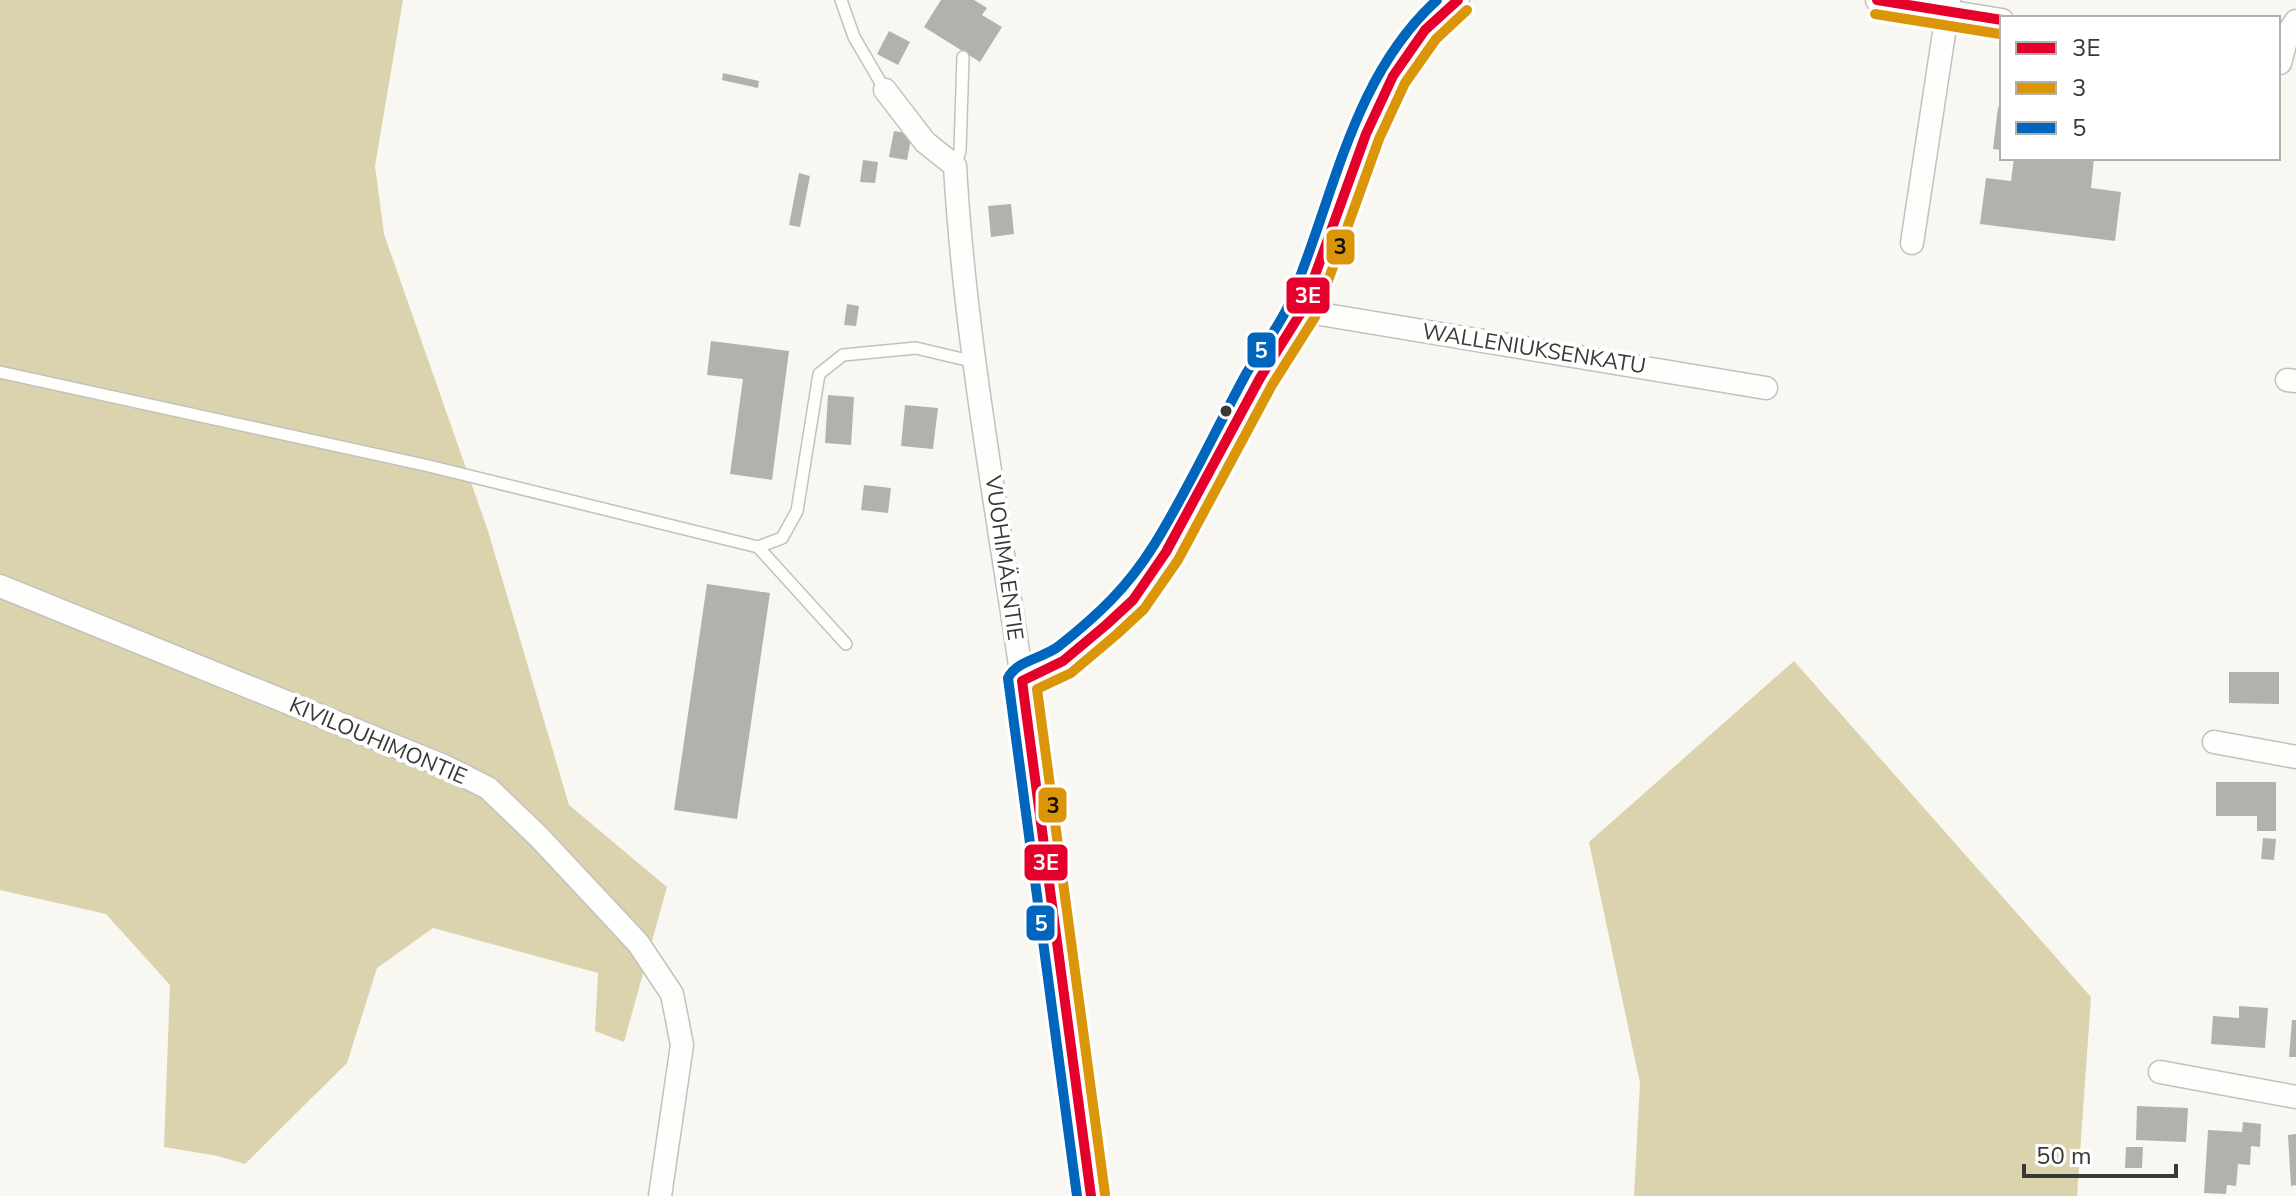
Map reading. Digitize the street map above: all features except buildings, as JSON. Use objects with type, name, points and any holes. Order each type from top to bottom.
[{"type":"street","points":[[1022,681],[1063,661],[1133,600],[1166,552],[1260,378],[1302,311],[1366,134],[1393,76],[1425,30],[1458,0]]},
{"type":"street","points":[[1877,0],[1948,6],[2000,19]]},
{"type":"street","points":[[1912,243],[1948,6]]},
{"type":"street","points":[[2285,63],[2288,33],[2296,21]]},
{"type":"street","points":[[885,90],[925,142],[955,166]]},
{"type":"street","name":"VUOHIMÄENTIE","points":[[955,166],[958,221],[975,362],[1022,681],[1091,1196]]},
{"type":"street","name":"WALLENIUKSENKATU","points":[[1302,311],[1766,388]]},
{"type":"street","name":"KIVILOUHIMONTIE","points":[[0,586],[444,766],[488,788],[539,837],[638,943],[672,994],[682,1045],[660,1196]]},
{"type":"street","points":[[2214,742],[2296,757]]},
{"type":"street","points":[[2160,1072],[2296,1097]]},
{"type":"lane","points":[[841,0],[854,37],[885,90]]},
{"type":"lane","points":[[955,166],[960,151],[963,57]]},
{"type":"lane","points":[[758,547],[782,538],[797,511],[819,374],[843,355],[916,348],[975,362]]},
{"type":"lane","points":[[0,372],[429,466],[758,547],[846,644]]},
{"type":"shaded area","points":[[0,0],[403,0],[375,166],[384,234],[488,531],[569,805],[667,887],[624,1042],[595,1031],[598,973],[433,928],[377,968],[347,1063],[245,1164],[164,1147],[170,985],[106,914],[0,890]]},
{"type":"shaded area","points":[[1794,661],[2091,997],[2077,1196],[1634,1196],[1640,1083],[1589,842]]},
{"type":"transit line","name":"5","points":[[1077,1196],[1008,678],[1024,663],[1059,646],[1099,612],[1133,575],[1154,545],[1246,374],[1286,312],[1364,103],[1408,31],[1437,0]]},
{"type":"transit line","name":"3E","points":[[1091,1196],[1022,681],[1063,661],[1106,625],[1133,600],[1166,552],[1260,378],[1302,311],[1366,134],[1393,76],[1425,30],[1458,0]]},
{"type":"transit line","name":"3E","points":[[1877,0],[2000,20]]},
{"type":"transit line","name":"3","points":[[1105,1194],[1037,689],[1071,673],[1116,635],[1144,609],[1178,560],[1272,385],[1315,317],[1379,139],[1405,83],[1436,39],[1467,10]]},
{"type":"transit line","name":"3","points":[[1875,14],[2000,34]]}]
